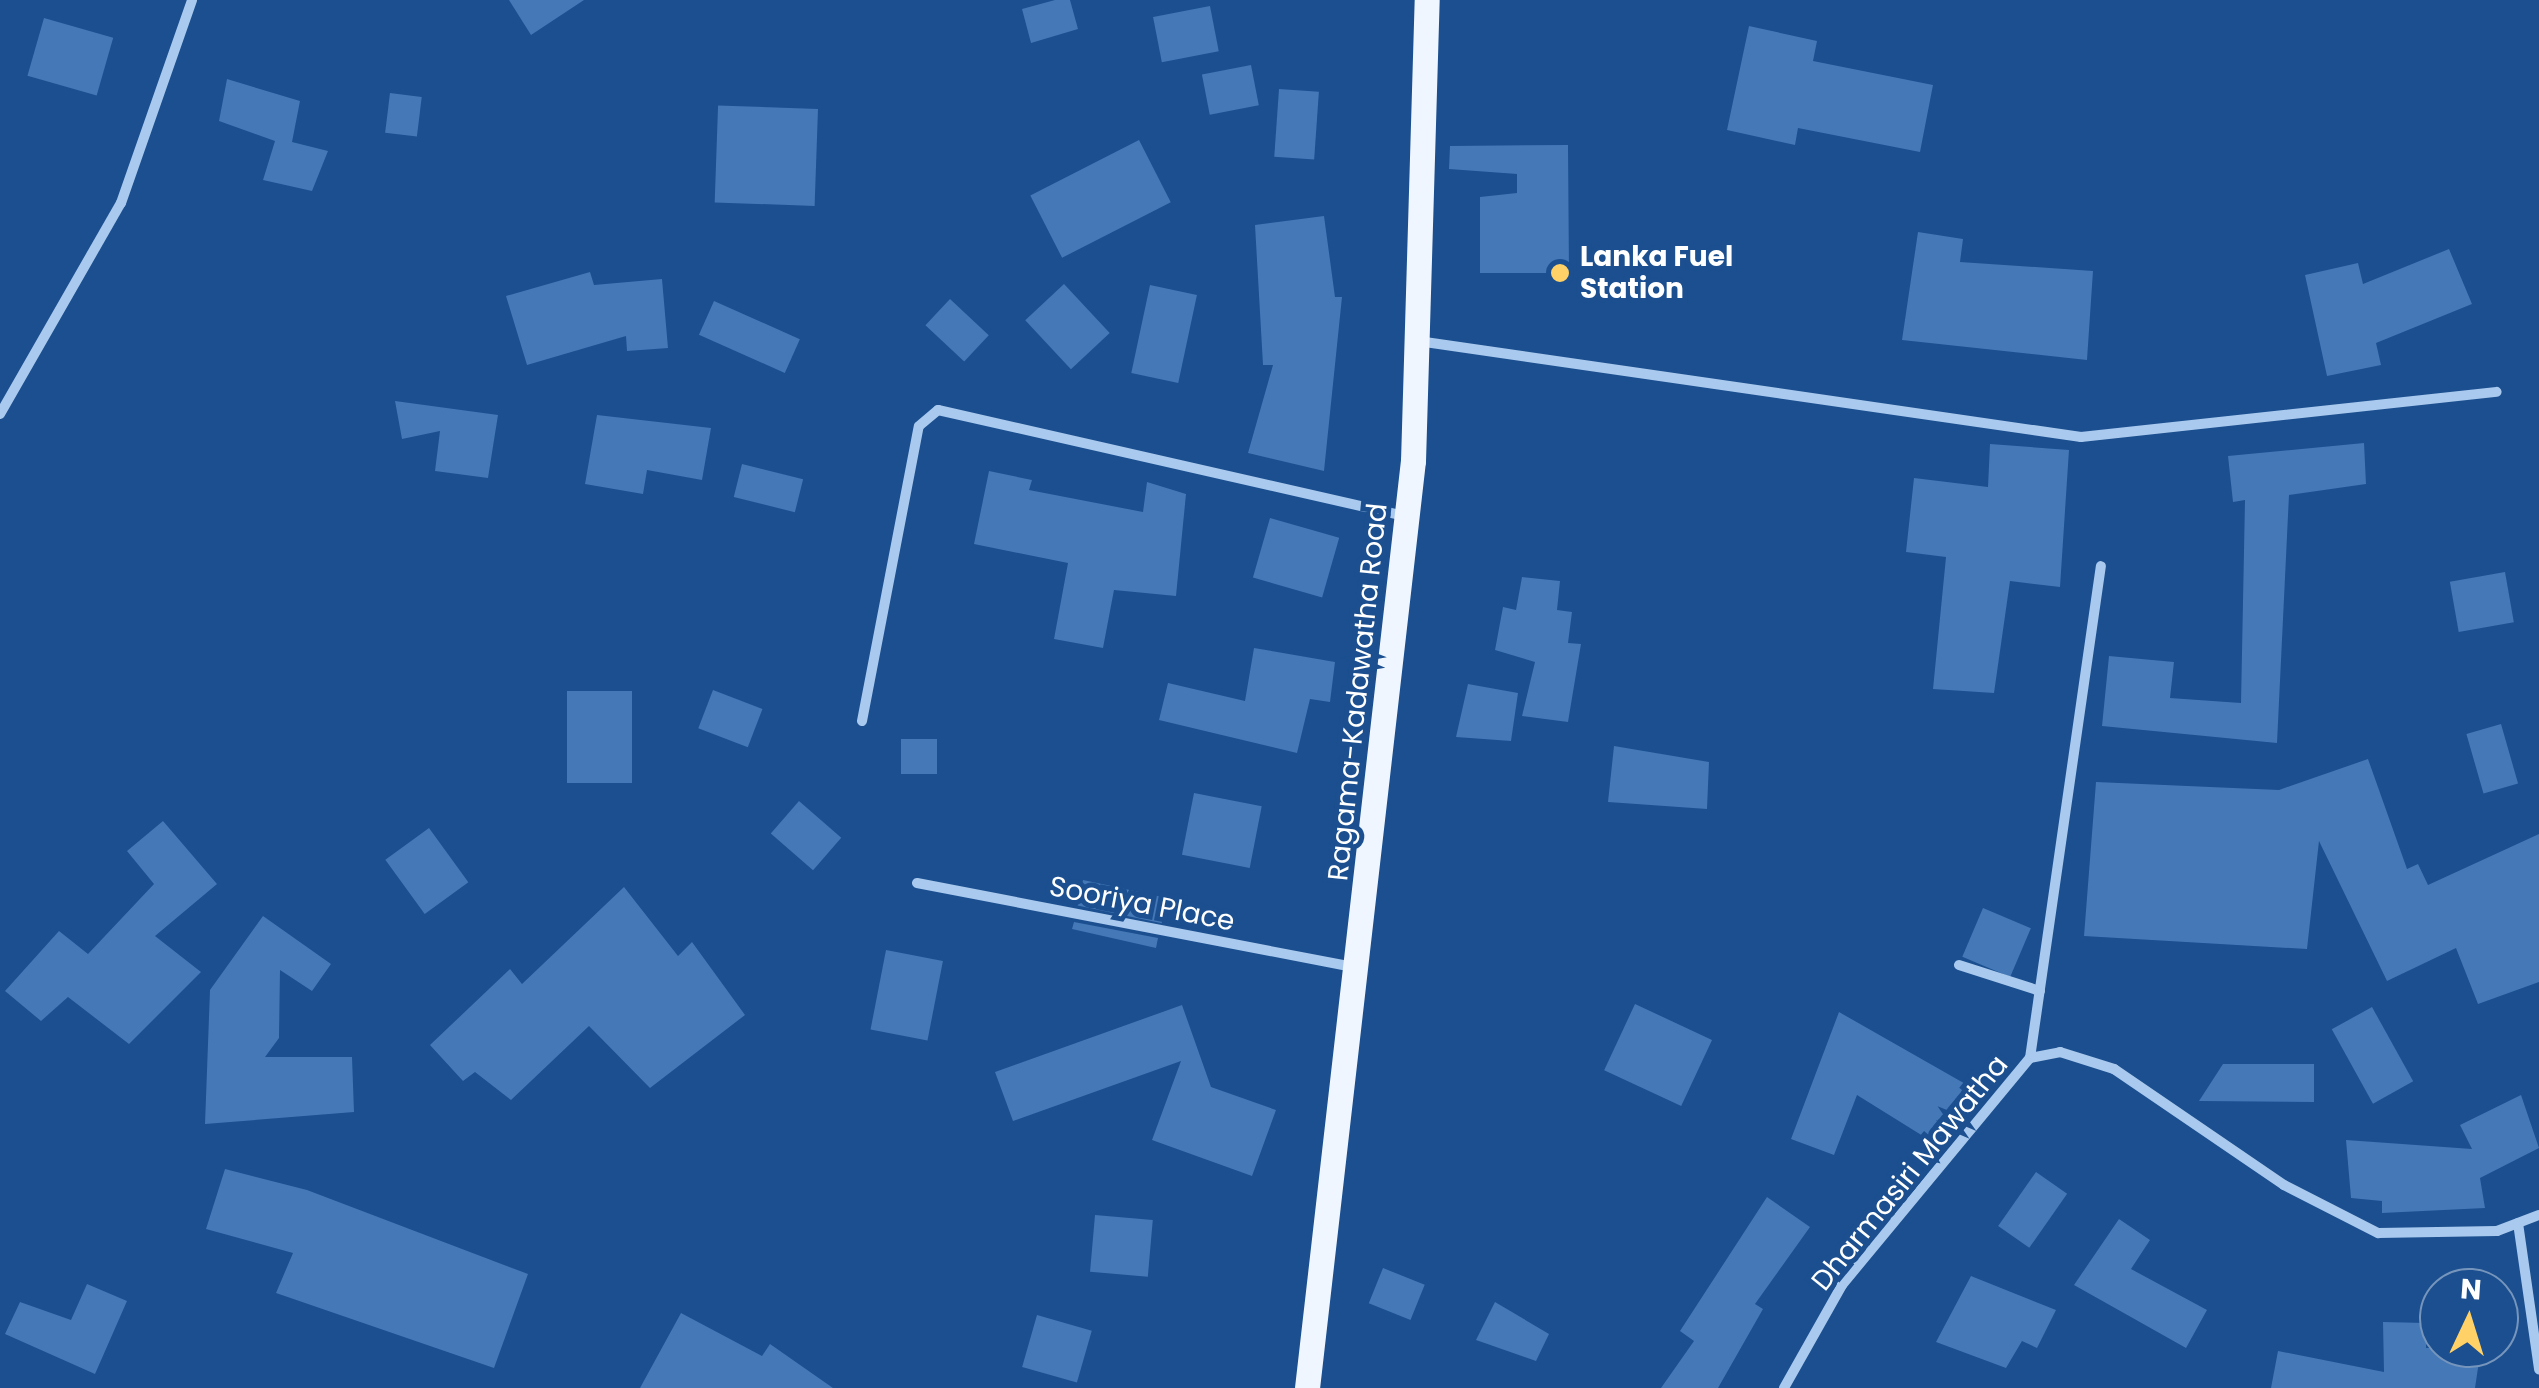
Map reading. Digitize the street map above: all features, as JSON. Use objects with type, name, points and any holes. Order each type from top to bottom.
[{"type":"main road","name":"Ragama-Kadawatha Road","points":[[1307,1388],[1359,969],[1407,517],[1428,0]]},
{"type":"street","points":[[0,414],[121,203],[192,0]]},
{"type":"street","points":[[1417,341],[2081,437],[2496,392]]},
{"type":"street","points":[[862,721],[918,426],[938,410],[1407,517]]},
{"type":"street","points":[[2030,1058],[2100,566]]},
{"type":"street","name":"Sooriya Place","points":[[916,883],[1359,969]]},
{"type":"street","points":[[1958,965],[2040,992]]},
{"type":"street","name":"Dharmasiri Mawatha","points":[[1784,1388],[1842,1285],[2030,1058],[2060,1052],[2114,1070],[2223,1147],[2378,1233],[2518,1223],[2539,1215]]},
{"type":"street","points":[[2518,1223],[2539,1368]]},
{"type":"building","points":[[509,0],[584,0],[531,35]]},
{"type":"building","points":[[1070,0],[1078,29],[1031,43],[1022,9]]},
{"type":"building","points":[[1210,6],[1219,51],[1162,62],[1153,17]]},
{"type":"building","points":[[44,18],[113,38],[97,96],[27,76]]},
{"type":"building","points":[[1749,26],[1817,41],[1813,61],[1933,85],[1920,152],[1798,128],[1795,145],[1727,130]]},
{"type":"building","points":[[1251,65],[1259,105],[1210,115],[1202,75]]},
{"type":"building","points":[[227,79],[300,101],[292,142],[328,151],[312,191],[263,180],[275,141],[219,121]]},
{"type":"building","points":[[1279,89],[1319,92],[1314,160],[1274,157]]},
{"type":"building","points":[[390,93],[422,97],[417,137],[385,133]]},
{"type":"building","points":[[718,106],[818,109],[815,206],[715,202]]},
{"type":"building","points":[[1139,140],[1171,202],[1062,258],[1030,195]]},
{"type":"building","points":[[1568,145],[1569,273],[1480,273],[1480,197],[1517,193],[1517,174],[1449,169],[1450,146]]},
{"type":"building","points":[[1324,216],[1335,297],[1342,297],[1324,471],[1248,453],[1273,365],[1263,365],[1255,225]]},
{"type":"building","points":[[1918,232],[1963,239],[1960,262],[2093,271],[2087,360],[1902,340]]},
{"type":"building","points":[[2449,249],[2472,304],[2376,343],[2381,365],[2327,376],[2305,275],[2358,263],[2363,284]]},
{"type":"building","points":[[590,272],[594,285],[662,279],[668,348],[627,351],[626,336],[527,365],[506,296]]},
{"type":"building","points":[[1064,284],[1110,333],[1071,369],[1025,320]]},
{"type":"building","points":[[1150,285],[1197,295],[1178,383],[1131,373]]},
{"type":"building","points":[[950,299],[989,335],[964,361],[925,325]]},
{"type":"building","points":[[714,301],[800,339],[785,373],[699,335]]},
{"type":"building","points":[[395,401],[498,415],[488,478],[435,471],[440,431],[402,439]]},
{"type":"building","points":[[597,415],[711,428],[702,480],[647,470],[643,494],[585,484]]},
{"type":"building","points":[[2364,443],[2366,484],[2289,495],[2277,743],[2102,726],[2109,656],[2174,662],[2170,698],[2241,703],[2245,500],[2233,502],[2228,456]]},
{"type":"building","points":[[1990,444],[2069,450],[2060,587],[2010,581],[1994,693],[1933,689],[1946,557],[1906,552],[1914,478],[1988,487]]},
{"type":"building","points":[[742,464],[803,479],[795,512],[734,497]]},
{"type":"building","points":[[989,471],[1032,480],[1029,490],[1143,512],[1147,482],[1186,494],[1176,596],[1114,590],[1103,648],[1054,639],[1068,563],[974,544]]},
{"type":"building","points":[[1270,518],[1339,538],[1322,597],[1253,578]]},
{"type":"building","points":[[2505,572],[2514,622],[2459,632],[2450,582]]},
{"type":"building","points":[[1522,577],[1560,581],[1557,610],[1572,612],[1568,643],[1581,644],[1568,722],[1522,716],[1535,662],[1495,650],[1503,607],[1516,610]]},
{"type":"building","points":[[1254,648],[1335,662],[1330,702],[1310,699],[1297,753],[1159,720],[1168,683],[1245,701]]},
{"type":"building","points":[[1468,684],[1518,693],[1511,741],[1456,737]]},
{"type":"building","points":[[713,690],[762,709],[748,747],[698,728]]},
{"type":"building","points":[[567,691],[632,691],[632,783],[567,783]]},
{"type":"building","points":[[2501,724],[2518,784],[2483,794],[2466,734]]},
{"type":"building","points":[[901,739],[937,739],[937,774],[901,774]]},
{"type":"building","points":[[1614,746],[1709,762],[1707,809],[1608,802]]},
{"type":"building","points":[[2368,759],[2407,869],[2418,864],[2428,885],[2539,834],[2539,982],[2478,1004],[2456,948],[2387,981],[2319,841],[2307,949],[2084,936],[2096,782],[2279,790]]},
{"type":"building","points":[[1194,793],[1262,806],[1250,868],[1182,855]]},
{"type":"building","points":[[799,801],[841,838],[813,870],[771,833]]},
{"type":"building","points":[[163,821],[217,884],[155,936],[201,972],[129,1044],[68,997],[41,1021],[5,991],[59,931],[88,954],[154,884],[127,851]]},
{"type":"building","points":[[429,828],[468,882],[425,914],[385,860]]},
{"type":"building","points":[[1083,880],[1167,898],[1162,923],[1078,905]]},
{"type":"building","points":[[624,887],[678,956],[692,942],[745,1015],[650,1088],[589,1026],[511,1100],[475,1072],[463,1081],[430,1045],[510,969],[522,984]]},
{"type":"building","points":[[1983,908],[2031,928],[2010,977],[1962,957]]},
{"type":"building","points":[[263,916],[331,964],[312,991],[280,970],[279,1038],[265,1057],[352,1057],[354,1112],[205,1124],[210,990]]},
{"type":"building","points":[[1074,922],[1158,938],[1156,948],[1072,929]]},
{"type":"building","points":[[886,950],[943,961],[927,1041],[871,1030]]},
{"type":"building","points":[[1635,1004],[1712,1040],[1681,1106],[1604,1070]]},
{"type":"building","points":[[1182,1005],[1211,1087],[1276,1110],[1252,1176],[1152,1140],[1181,1061],[1013,1121],[995,1072]]},
{"type":"building","points":[[2372,1007],[2413,1081],[2373,1104],[2332,1029]]},
{"type":"building","points":[[1839,1012],[1976,1090],[1939,1146],[1857,1095],[1834,1155],[1791,1139]]},
{"type":"building","points":[[2223,1064],[2314,1064],[2314,1102],[2199,1101]]},
{"type":"building","points":[[2521,1095],[2539,1148],[2480,1178],[2485,1208],[2382,1213],[2382,1201],[2351,1198],[2346,1140],[2472,1149],[2460,1125]]},
{"type":"building","points":[[225,1169],[307,1190],[528,1274],[494,1368],[276,1293],[293,1253],[206,1229]]},
{"type":"building","points":[[2036,1172],[2067,1194],[2029,1248],[1998,1226]]},
{"type":"building","points":[[1767,1197],[1810,1227],[1755,1304],[1763,1309],[1718,1388],[1661,1388],[1694,1341],[1680,1331]]},
{"type":"building","points":[[1095,1215],[1153,1220],[1148,1277],[1090,1272]]},
{"type":"building","points":[[2119,1219],[2150,1240],[2131,1269],[2207,1310],[2186,1348],[2074,1285]]},
{"type":"building","points":[[1383,1268],[1425,1285],[1410,1320],[1369,1303]]},
{"type":"building","points":[[1971,1276],[2056,1310],[2037,1348],[2022,1341],[2006,1368],[1936,1342]]},
{"type":"building","points":[[87,1284],[127,1301],[95,1374],[5,1334],[20,1302],[71,1320]]},
{"type":"building","points":[[1495,1302],[1549,1334],[1536,1361],[1476,1340]]},
{"type":"building","points":[[681,1313],[762,1356],[770,1344],[833,1388],[640,1388]]},
{"type":"building","points":[[1037,1315],[1092,1331],[1077,1383],[1022,1367]]},
{"type":"building","points":[[2383,1322],[2419,1323],[2419,1368],[2478,1368],[2475,1388],[2271,1388],[2278,1351],[2384,1372]]},
{"type":"place","name":"Lanka Fuel Station","points":[[1560,273]]}]
